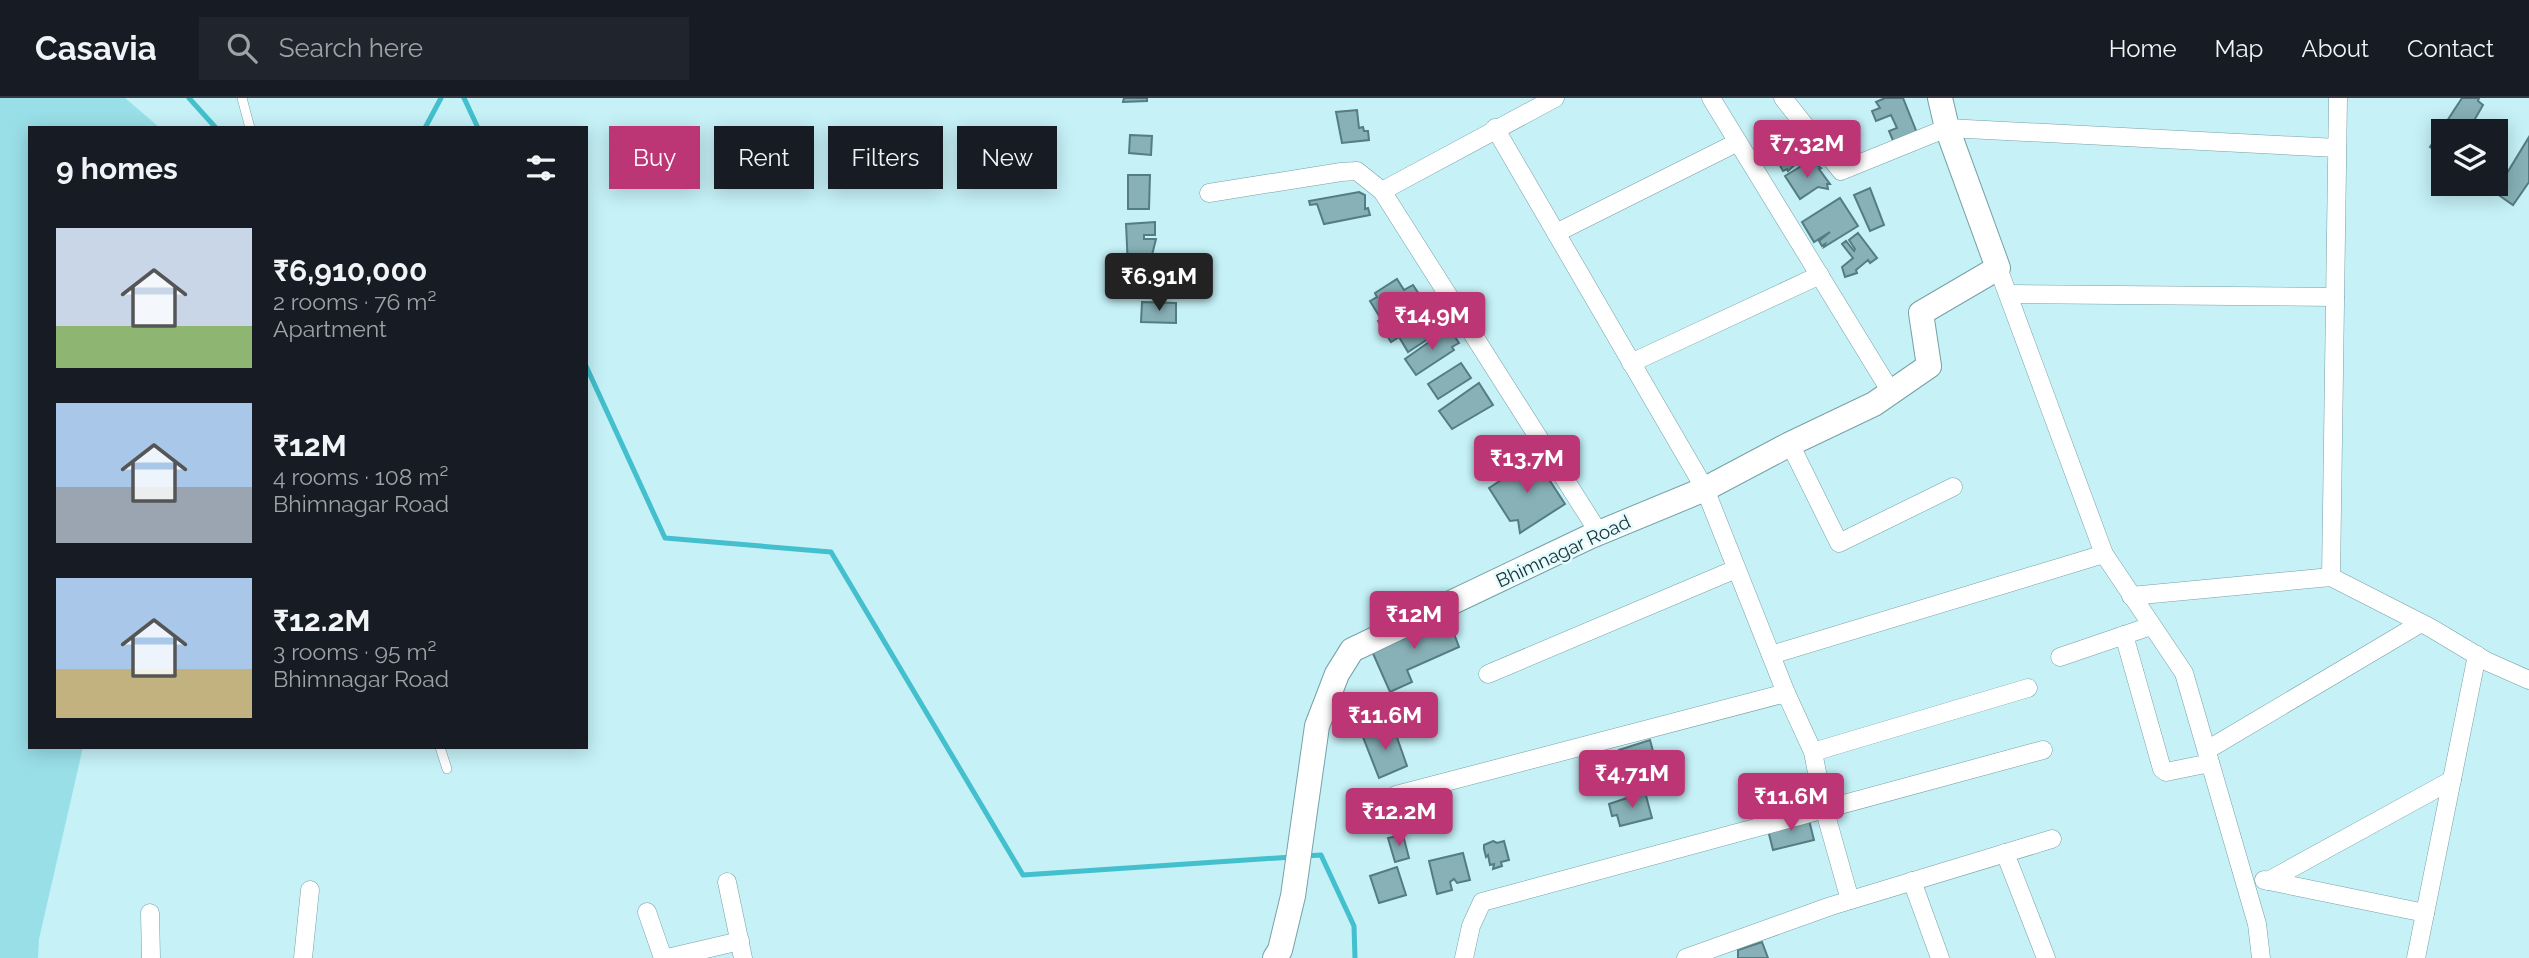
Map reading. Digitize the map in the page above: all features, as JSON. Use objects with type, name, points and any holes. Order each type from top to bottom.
[{"type":"street","points":[[1382,191],[1555,98]]},
{"type":"street","points":[[1711,98],[1892,392]]},
{"type":"street","points":[[1783,98],[1841,171],[1947,128],[2337,148]]},
{"type":"street","points":[[1940,98],[1947,128],[2104,554],[2184,673],[2257,924],[2261,958]]},
{"type":"street","points":[[2331,577],[2338,98]]},
{"type":"street","points":[[1495,128],[1705,489],[1786,694],[1813,752],[1824,808],[1850,900]]},
{"type":"street","points":[[1556,233],[1738,142]]},
{"type":"street","points":[[1209,193],[1341,172],[1357,172],[1382,191],[1599,533]]},
{"type":"street","name":"Bhimnagar Road","points":[[1275,958],[1280,950],[1293,896],[1317,726],[1337,674],[1352,650],[1599,533],[1705,489],[1874,404],[1928,366],[1921,313],[1998,268]]},
{"type":"street","points":[[1631,363],[1820,275]]},
{"type":"street","points":[[2008,294],[2335,297]]},
{"type":"street","points":[[1790,444],[1839,543],[1953,487]]},
{"type":"street","points":[[1771,655],[2104,554]]},
{"type":"street","points":[[1488,674],[1736,569]]},
{"type":"street","points":[[2131,596],[2331,577],[2529,680]]},
{"type":"street","points":[[2123,635],[2162,769],[2166,772],[2208,757],[2421,623]]},
{"type":"street","points":[[2060,657],[2151,626]]},
{"type":"street","points":[[2416,958],[2477,655]]},
{"type":"street","points":[[1813,752],[2028,688]]},
{"type":"street","points":[[1396,795],[1786,694]]},
{"type":"street","points":[[1464,958],[1471,926],[1482,902],[2043,750]]},
{"type":"street","points":[[2268,881],[2452,780]]},
{"type":"street","points":[[1686,958],[1720,952],[1850,900],[2052,839]]},
{"type":"street","points":[[2005,853],[2046,958]]},
{"type":"street","points":[[2244,876],[2425,913]]},
{"type":"street","points":[[1912,881],[1940,958]]},
{"type":"street","points":[[647,912],[665,958],[741,950],[727,882]]},
{"type":"street","points":[[303,958],[310,890]]},
{"type":"street","points":[[150,913],[151,958]]},
{"type":"lane","points":[[242,98],[249,126]]},
{"type":"lane","points":[[441,749],[446,769]]},
{"type":"shaded area","points":[[0,98],[125,98],[158,126],[28,126],[28,749],[83,749],[39,939],[38,958],[0,958]]},
{"type":"building","points":[[1124,98],[1147,98],[1147,101],[1123,102]]},
{"type":"building","points":[[1885,98],[1903,98],[1917,133],[1894,143],[1889,131],[1897,128],[1891,115],[1876,121],[1872,111],[1880,108],[1876,102]]},
{"type":"building","points":[[2462,98],[2479,98],[2478,101],[2483,105],[2475,119],[2448,119]]},
{"type":"building","points":[[1357,110],[1359,128],[1363,127],[1364,131],[1368,131],[1369,140],[1342,143],[1336,112]]},
{"type":"building","points":[[1793,128],[1812,155],[1804,160],[1802,158],[1788,171],[1783,171],[1778,162],[1783,159],[1770,156],[1766,149],[1777,141],[1781,146],[1777,136],[1784,132],[1788,134]]},
{"type":"building","points":[[1130,135],[1152,136],[1151,155],[1129,153]]},
{"type":"building","points":[[2529,137],[2529,182],[2513,205],[2500,196],[2508,196],[2508,171]]},
{"type":"building","points":[[1814,163],[1821,168],[1819,169],[1830,184],[1827,184],[1828,189],[1818,187],[1800,199],[1785,176],[1803,165],[1805,168]]},
{"type":"building","points":[[1128,175],[1150,175],[1149,209],[1128,209]]},
{"type":"building","points":[[1870,188],[1884,225],[1870,231],[1854,195]]},
{"type":"building","points":[[1359,192],[1365,195],[1365,209],[1368,208],[1370,215],[1324,224],[1317,204],[1310,205],[1309,201]]},
{"type":"building","points":[[1840,198],[1858,226],[1824,247],[1825,244],[1822,246],[1819,241],[1830,232],[1814,242],[1802,222]]},
{"type":"building","points":[[1155,222],[1155,235],[1144,235],[1144,239],[1156,239],[1150,263],[1147,266],[1128,267],[1126,224]]},
{"type":"building","points":[[1858,233],[1877,258],[1870,263],[1868,260],[1856,270],[1857,273],[1845,277],[1842,267],[1853,258],[1842,244],[1846,241],[1854,251],[1849,240]]},
{"type":"building","points":[[1397,279],[1404,290],[1413,285],[1421,297],[1428,293],[1437,307],[1428,332],[1431,337],[1408,352],[1399,337],[1391,342],[1370,301],[1377,297],[1375,293]]},
{"type":"building","points":[[1142,302],[1176,303],[1176,323],[1141,322]]},
{"type":"building","points":[[1449,328],[1459,343],[1452,347],[1454,350],[1416,375],[1405,359]]},
{"type":"building","points":[[1461,363],[1471,378],[1438,399],[1428,384]]},
{"type":"building","points":[[1479,383],[1493,405],[1452,429],[1439,411]]},
{"type":"building","points":[[1535,458],[1565,504],[1520,533],[1518,520],[1510,521],[1489,488]]},
{"type":"building","points":[[1447,615],[1459,647],[1407,670],[1412,682],[1390,692],[1371,649]]},
{"type":"building","points":[[1393,726],[1407,766],[1379,778],[1363,737]]},
{"type":"building","points":[[1650,740],[1660,777],[1628,786],[1619,750]]},
{"type":"building","points":[[1645,792],[1652,818],[1620,826],[1617,815],[1612,816],[1609,804]]},
{"type":"building","points":[[1808,816],[1814,840],[1773,850],[1767,826]]},
{"type":"building","points":[[1403,835],[1409,858],[1395,862],[1388,838]]},
{"type":"building","points":[[1493,841],[1504,841],[1509,860],[1501,862],[1502,866],[1493,869],[1494,864],[1490,865],[1484,845]]},
{"type":"building","points":[[1463,853],[1470,880],[1457,883],[1454,879],[1450,882],[1452,890],[1437,894],[1429,861]]},
{"type":"building","points":[[1397,867],[1406,895],[1379,903],[1370,876]]},
{"type":"building","points":[[1762,942],[1768,958],[1738,958],[1738,950]]},
{"type":"waterway","points":[[189,98],[214,126]]},
{"type":"waterway","points":[[426,126],[441,98]]},
{"type":"waterway","points":[[464,98],[477,126]]},
{"type":"waterway","points":[[588,370],[665,538],[831,552],[1023,875],[1292,857]]},
{"type":"waterway","points":[[1305,856],[1321,855],[1354,926],[1355,958]]}]
